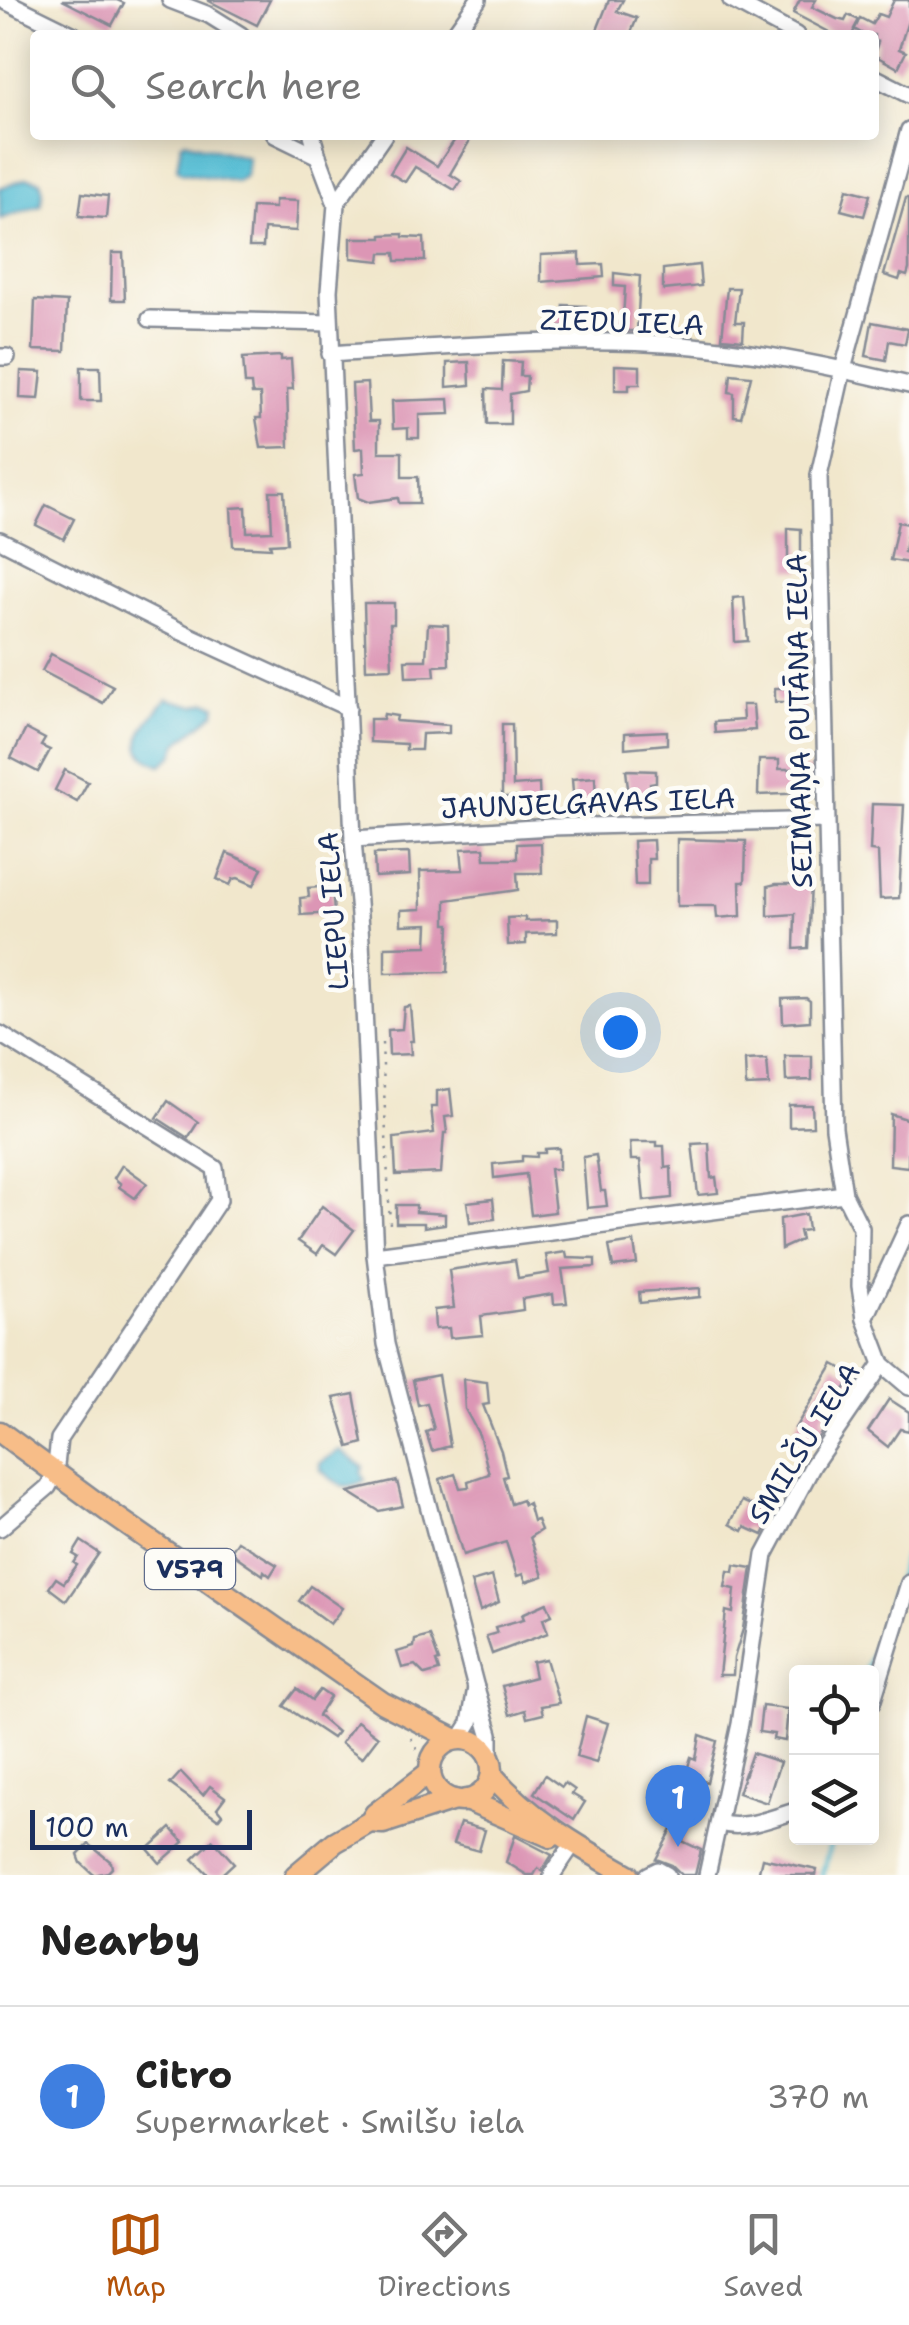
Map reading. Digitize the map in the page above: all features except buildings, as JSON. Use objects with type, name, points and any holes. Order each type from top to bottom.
[{"type":"main road","name":"V579","points":[[0,1432],[383,1702],[458,1739]]},
{"type":"main road","name":"V579","points":[[383,1702],[422,1742],[431,1766]]},
{"type":"main road","points":[[296,1875],[336,1842],[370,1822],[431,1766],[440,1747],[458,1739],[480,1745],[510,1797],[574,1844],[629,1875]]},
{"type":"main road","points":[[431,1766],[438,1790],[574,1844]]},
{"type":"main road","points":[[370,1822],[383,1823],[480,1794],[491,1767]]},
{"type":"street","points":[[170,0],[232,30]]},
{"type":"street","points":[[457,30],[478,0]]},
{"type":"street","points":[[730,0],[787,30]]},
{"type":"street","points":[[12,2],[65,30]]},
{"type":"street","points":[[879,80],[909,95]]},
{"type":"street","name":"SEIMAŅA PUTĀNA IELA","points":[[865,1319],[860,1286],[861,1228],[844,1194],[834,1128],[820,475],[843,369],[909,130]]},
{"type":"street","points":[[286,140],[318,156]]},
{"type":"street","points":[[313,140],[336,204]]},
{"type":"street","points":[[336,204],[381,140]]},
{"type":"street","name":"LIEPU IELA","points":[[336,204],[330,354],[353,839],[386,1344],[490,1734],[491,1767]]},
{"type":"street","points":[[150,318],[329,323]]},
{"type":"street","name":"ZIEDU IELA","points":[[330,354],[510,343],[682,345],[843,369],[909,385]]},
{"type":"street","points":[[0,540],[182,632],[348,708]]},
{"type":"street","name":"JAUNJELGAVAS IELA","points":[[353,839],[551,826],[826,820]]},
{"type":"street","points":[[0,1034],[215,1168],[219,1200],[59,1440],[56,1474],[48,1487],[0,1528]]},
{"type":"street","points":[[383,1254],[844,1194]]},
{"type":"street","points":[[865,1319],[909,1224]]},
{"type":"street","name":"SMILŠU IELA","points":[[707,1875],[740,1724],[765,1555],[813,1465],[882,1364],[865,1319]]},
{"type":"street","points":[[882,1364],[909,1387]]},
{"type":"street","points":[[879,1680],[909,1582]]},
{"type":"street","points":[[458,1739],[472,1716],[476,1688]]},
{"type":"street","points":[[720,1823],[746,1824],[789,1813]]},
{"type":"street","points":[[552,1875],[574,1844]]},
{"type":"street","points":[[648,1875],[658,1870],[667,1875]]},
{"type":"path","points":[[382,1039],[383,1254]]},
{"type":"water","points":[[185,141],[248,158],[246,175],[237,182],[181,172],[177,168]]},
{"type":"water","points":[[28,178],[40,181],[41,205],[0,219],[0,188]]},
{"type":"water","points":[[167,699],[195,706],[207,702],[216,705],[215,713],[178,743],[173,756],[161,765],[148,759],[139,743],[146,725]]},
{"type":"water","points":[[340,1450],[363,1467],[365,1480],[351,1486],[341,1485],[320,1469],[320,1463]]},
{"type":"waterway","points":[[868,1665],[909,1545]]},
{"type":"waterway","points":[[822,1875],[830,1845]]},
{"type":"place","name":"Citro","points":[[678,1847]]}]
